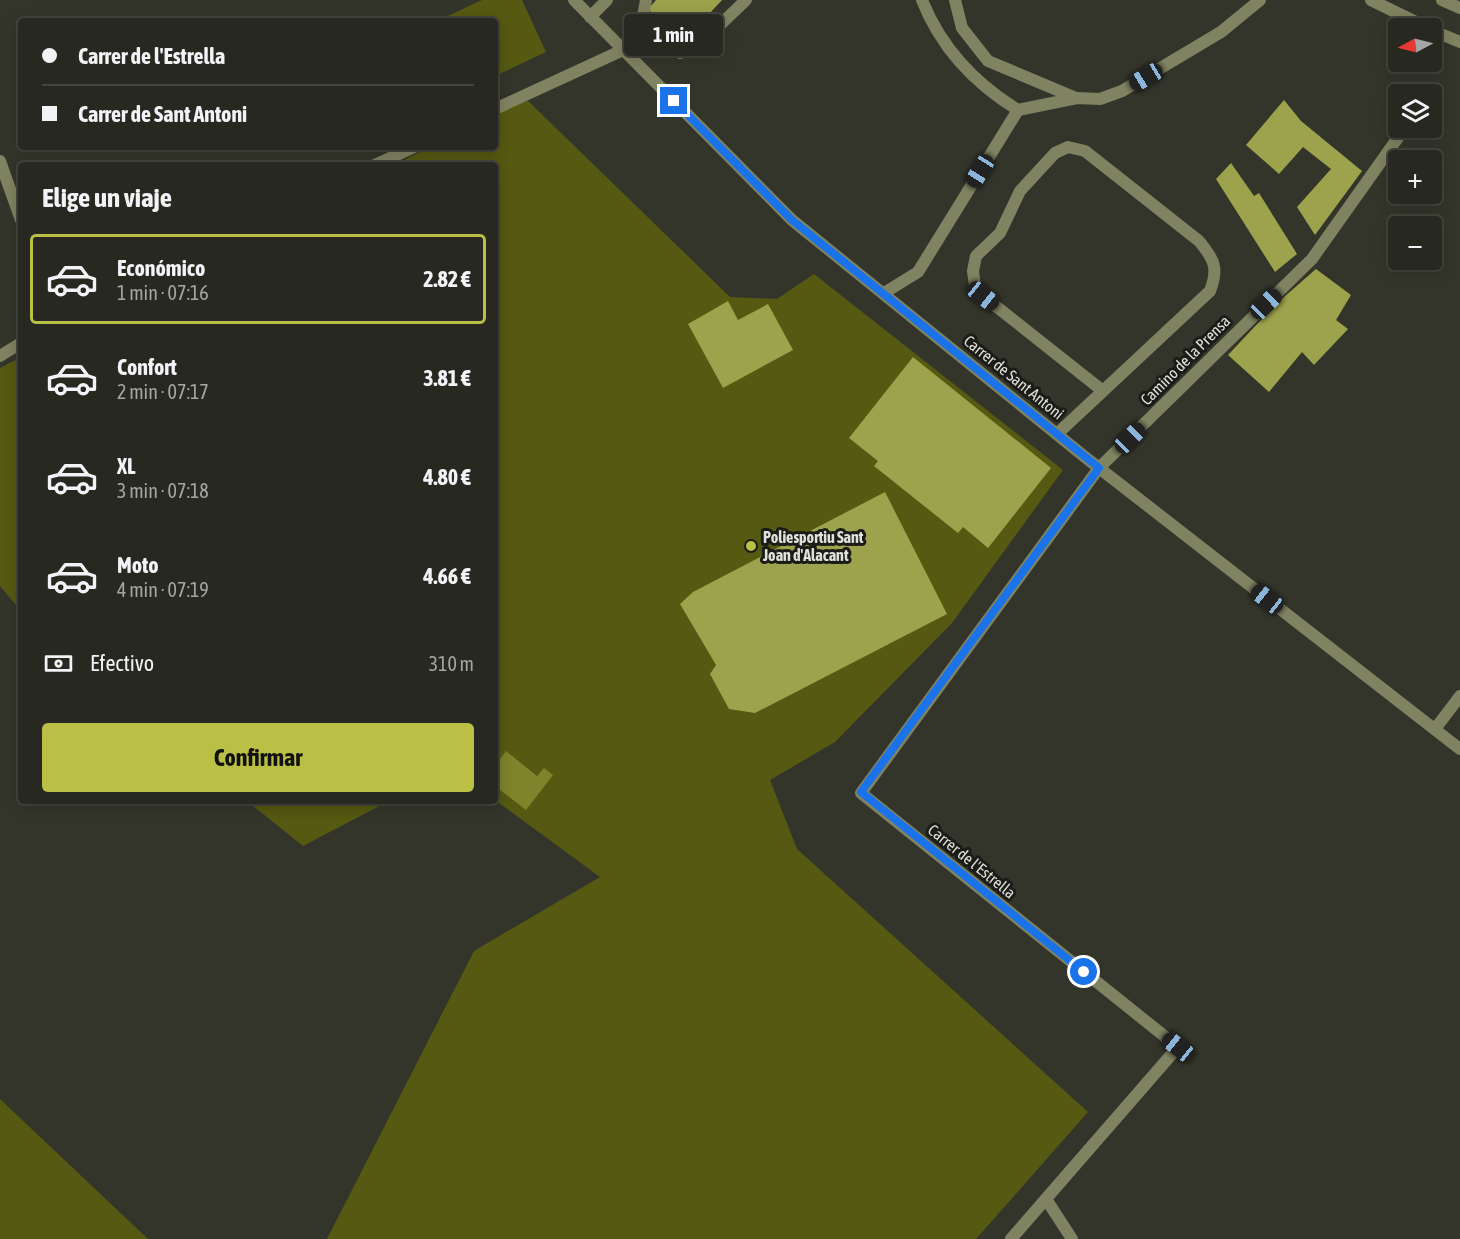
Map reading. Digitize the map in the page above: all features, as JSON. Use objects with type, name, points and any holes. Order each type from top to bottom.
[{"type":"street","name":"Carrer de Sant Antoni","points":[[574,0],[792,220],[1099,468],[1460,749]]},
{"type":"street","points":[[590,17],[607,0]]},
{"type":"street","points":[[646,0],[642,22],[648,32],[680,53],[694,50],[746,0]]},
{"type":"street","points":[[922,0],[933,27],[966,72],[995,96],[1018,110],[1077,98],[1100,99],[1122,92],[1221,32],[1260,0]]},
{"type":"street","points":[[956,0],[962,28],[988,61],[1077,98]]},
{"type":"street","points":[[1371,0],[1408,18]]},
{"type":"street","points":[[1442,0],[1460,8]]},
{"type":"street","points":[[1442,34],[1460,42]]},
{"type":"street","points":[[498,108],[623,50]]},
{"type":"street","points":[[884,293],[918,272],[1018,110]]},
{"type":"street","name":"Camino de la Prensa","points":[[1099,468],[1312,259],[1398,138]]},
{"type":"street","points":[[1057,434],[1102,392],[1210,291],[1216,276],[1214,259],[1198,241],[1085,151],[1068,147],[1055,153],[1020,191],[1000,233],[976,256],[973,271],[975,286],[983,296],[1102,392]]},
{"type":"street","points":[[382,162],[408,150]]},
{"type":"street","points":[[0,161],[18,212]]},
{"type":"street","points":[[0,356],[18,345]]},
{"type":"street","name":"Carrer de l'Estrella","points":[[1011,1239],[1178,1047],[861,792],[1099,468]]},
{"type":"street","points":[[1435,729],[1460,696]]},
{"type":"street","points":[[1046,1199],[1072,1239]]},
{"type":"shaded area","points":[[482,0],[522,0],[546,52],[498,75],[498,18],[443,18]]},
{"type":"shaded area","points":[[525,98],[730,297],[777,299],[814,274],[1063,470],[952,623],[835,742],[770,780],[797,849],[1088,1112],[976,1239],[327,1239],[474,951],[600,877],[498,802],[498,162],[400,162],[424,150],[498,150],[498,112]]},
{"type":"shaded area","points":[[18,359],[18,607],[0,586],[0,368]]},
{"type":"shaded area","points":[[506,751],[537,776],[544,768],[553,775],[526,810],[498,788],[498,762]]},
{"type":"shaded area","points":[[251,804],[383,804],[303,846]]},
{"type":"shaded area","points":[[0,1099],[148,1239],[0,1239]]},
{"type":"building","points":[[656,0],[722,0],[683,42],[648,9]]},
{"type":"building","points":[[1284,100],[1301,121],[1362,171],[1315,235],[1297,207],[1331,169],[1303,147],[1279,174],[1246,145]]},
{"type":"building","points":[[1231,163],[1254,196],[1259,193],[1297,254],[1275,272],[1216,179]]},
{"type":"building","points":[[1316,269],[1351,295],[1336,320],[1348,329],[1314,365],[1302,352],[1269,392],[1228,355],[1276,304]]},
{"type":"building","points":[[728,301],[738,320],[768,304],[793,350],[723,388],[688,324]]},
{"type":"building","points":[[913,357],[1051,468],[988,548],[963,527],[958,533],[874,466],[878,461],[849,438]]},
{"type":"building","points":[[885,492],[947,614],[755,713],[729,709],[710,674],[716,665],[680,604],[693,592]]},
{"type":"place","name":"Poliesportiu Sant Joan d'Alacant","points":[[751,546]]},
{"type":"route","points":[[674,101],[792,220],[1099,468],[956,659],[861,792],[1084,972]]}]
